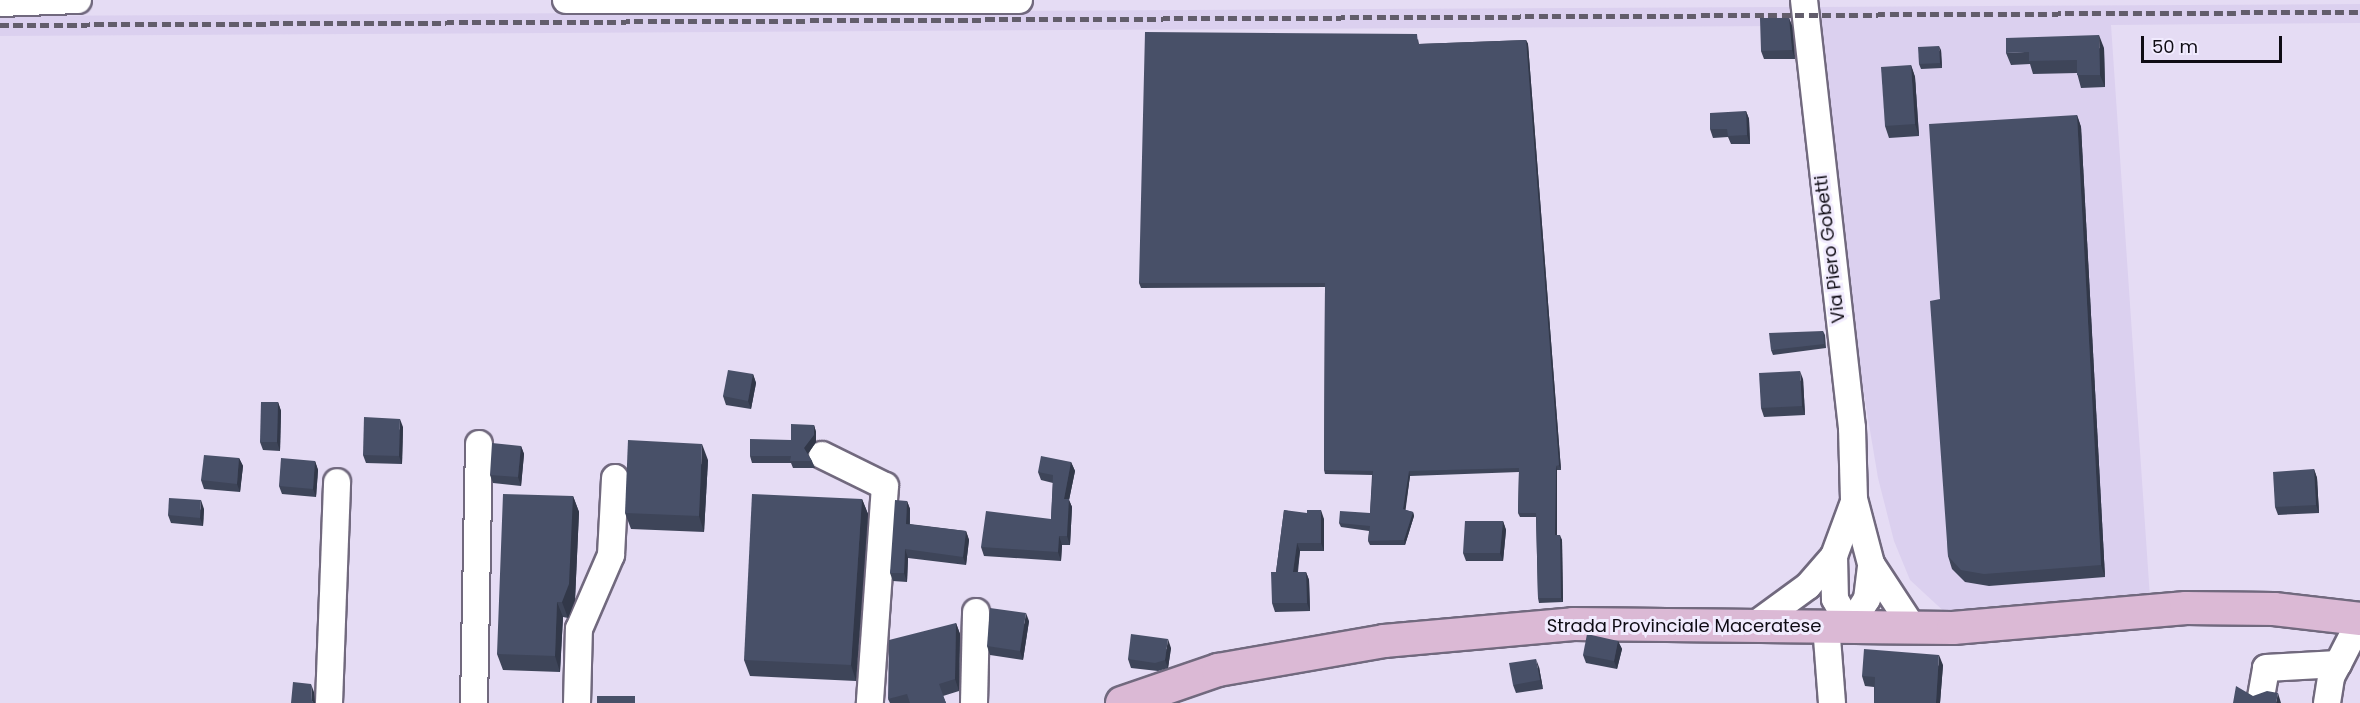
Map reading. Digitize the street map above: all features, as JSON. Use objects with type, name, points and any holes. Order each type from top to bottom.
[{"type":"main road","name":"Strada Provinciale Maceratese","points":[[1122,703],[1218,670],[1384,641],[1573,624],[1756,624],[1913,628],[2038,622],[2186,608],[2274,609],[2360,620]]},
{"type":"street","points":[[0,3],[78,0]]},
{"type":"street","points":[[566,0],[1018,0]]},
{"type":"street","name":"Via Piero Gobetti","points":[[1804,0],[1852,428],[1854,499]]},
{"type":"street","points":[[474,703],[478,444]]},
{"type":"street","points":[[822,455],[885,486],[870,703]]},
{"type":"street","points":[[577,703],[579,629],[611,555],[615,478]]},
{"type":"street","points":[[329,703],[337,482]]},
{"type":"street","points":[[1832,703],[1838,626],[1834,556],[1854,499]]},
{"type":"street","points":[[1854,499],[1871,564],[1913,628]]},
{"type":"street","points":[[1756,624],[1808,586],[1834,556]]},
{"type":"street","points":[[1838,626],[1867,599],[1871,564]]},
{"type":"street","points":[[974,703],[976,612]]},
{"type":"street","points":[[2326,703],[2331,677],[2360,620]]},
{"type":"street","points":[[2261,697],[2266,668],[2338,664]]},
{"type":"shaded area","points":[[2360,4],[2360,23],[2111,25],[2150,598],[1950,617],[1910,580],[1894,541],[1878,478],[1857,353],[1819,7]]},
{"type":"shaded area","points":[[1792,7],[1793,26],[0,36],[0,16]]},
{"type":"building","points":[[1760,18],[1789,18],[1792,50],[1761,51]]},
{"type":"building","points":[[1145,32],[1417,34],[1418,44],[1526,40],[1559,465],[1556,466],[1555,535],[1560,535],[1561,598],[1538,598],[1536,513],[1518,513],[1519,468],[1409,471],[1403,509],[1413,512],[1404,540],[1368,541],[1370,526],[1339,523],[1340,511],[1370,513],[1373,471],[1324,470],[1325,283],[1139,283]]},
{"type":"building","points":[[2099,35],[2100,75],[2077,75],[2077,60],[2029,61],[2029,52],[2006,53],[2006,38]]},
{"type":"building","points":[[1939,46],[1940,63],[1919,64],[1918,47]]},
{"type":"building","points":[[1911,65],[1915,124],[1885,126],[1881,67]]},
{"type":"building","points":[[1746,111],[1747,135],[1728,136],[1727,129],[1710,129],[1710,113]]},
{"type":"building","points":[[2077,115],[2101,565],[1984,574],[1961,570],[1948,556],[1930,301],[1940,299],[1929,124]]},
{"type":"building","points":[[1823,331],[1824,344],[1771,350],[1769,333]]},
{"type":"building","points":[[728,370],[753,374],[748,401],[723,396]]},
{"type":"building","points":[[1800,371],[1802,406],[1761,408],[1759,373]]},
{"type":"building","points":[[261,402],[278,402],[277,442],[260,442]]},
{"type":"building","points":[[364,417],[400,419],[399,456],[363,455]]},
{"type":"building","points":[[791,424],[814,425],[814,435],[804,448],[812,461],[790,461],[791,456],[750,456],[750,439],[791,440]]},
{"type":"building","points":[[628,440],[702,444],[699,516],[625,513]]},
{"type":"building","points":[[492,443],[521,446],[518,477],[490,475]]},
{"type":"building","points":[[204,455],[239,458],[237,484],[201,480]]},
{"type":"building","points":[[1041,456],[1071,462],[1064,499],[1069,499],[1067,536],[1059,536],[1058,552],[981,547],[986,511],[1051,519],[1053,475],[1038,472]]},
{"type":"building","points":[[281,458],[315,461],[313,489],[279,486]]},
{"type":"building","points":[[2314,469],[2316,505],[2275,507],[2273,472]]},
{"type":"building","points":[[503,494],[573,496],[569,584],[562,602],[557,602],[555,656],[497,654]]},
{"type":"building","points":[[752,494],[862,499],[851,665],[744,660]]},
{"type":"building","points":[[169,498],[201,500],[200,518],[168,515]]},
{"type":"building","points":[[895,500],[907,501],[906,524],[966,531],[963,557],[905,549],[904,573],[890,573]]},
{"type":"building","points":[[1284,510],[1307,513],[1307,510],[1321,510],[1321,543],[1297,543],[1293,572],[1306,572],[1307,603],[1272,603],[1271,572],[1276,572]]},
{"type":"building","points":[[1465,521],[1503,521],[1500,553],[1463,553]]},
{"type":"building","points":[[990,608],[1026,613],[1020,651],[987,646]]},
{"type":"building","points":[[956,623],[955,679],[939,684],[946,703],[910,703],[907,694],[888,699],[889,640]]},
{"type":"building","points":[[1131,634],[1168,639],[1165,660],[1155,663],[1128,659]]},
{"type":"building","points":[[1587,634],[1618,641],[1614,661],[1583,655]]},
{"type":"building","points":[[1864,649],[1939,655],[1936,703],[1874,703],[1875,677],[1862,676]]},
{"type":"building","points":[[1536,659],[1540,680],[1513,685],[1509,663]]},
{"type":"building","points":[[293,682],[311,684],[314,703],[291,703]]},
{"type":"building","points":[[2236,686],[2253,696],[2267,691],[2278,693],[2276,703],[2233,703]]},
{"type":"building","points":[[597,696],[635,696],[635,703],[597,703]]},
{"type":"railway","points":[[0,25],[2360,12]]}]
